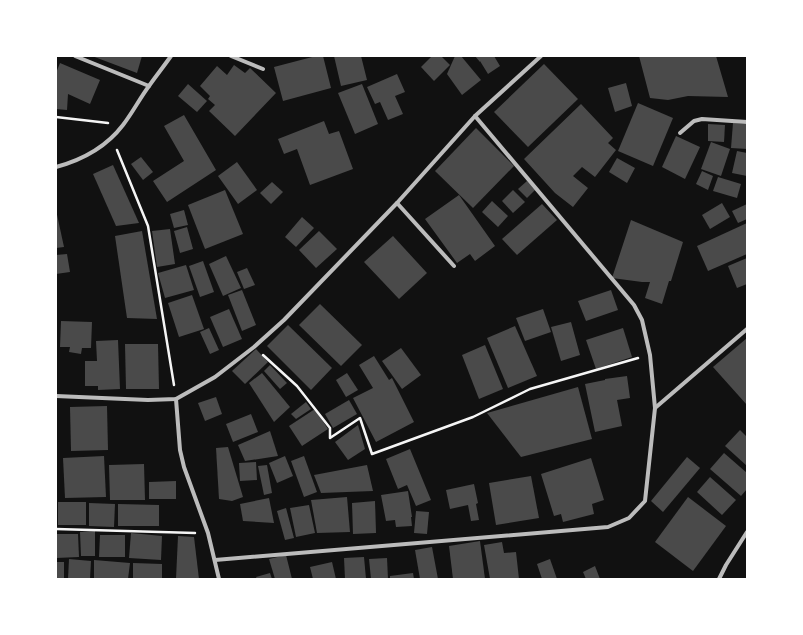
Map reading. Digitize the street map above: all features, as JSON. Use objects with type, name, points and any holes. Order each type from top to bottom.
[{"type":"street","points":[[75,56],[149,86]]},
{"type":"street","points":[[56,167],[83,157],[112,137],[123,126],[171,56]]},
{"type":"street","points":[[231,56],[263,68]]},
{"type":"street","points":[[56,396],[148,400],[176,399],[214,377],[254,347],[284,320],[397,203],[475,116],[541,56]]},
{"type":"street","points":[[215,560],[608,527],[630,518],[645,502],[655,408],[650,355],[642,320],[634,305],[475,116]]},
{"type":"street","points":[[680,134],[694,121],[702,119],[747,122]]},
{"type":"street","points":[[397,203],[454,266]]},
{"type":"street","points":[[655,408],[747,330]]},
{"type":"street","points":[[176,399],[180,450],[184,467],[208,533],[219,579]]},
{"type":"street","points":[[719,579],[747,532]]},
{"type":"path","points":[[56,117],[123,126]]},
{"type":"path","points":[[112,137],[148,226],[176,399]]},
{"type":"path","points":[[254,347],[297,386],[330,428],[330,438],[360,418],[372,454],[473,417],[530,389],[650,355]]},
{"type":"path","points":[[56,529],[208,533]]},
{"type":"building","points":[[92,56],[142,56],[137,73]]},
{"type":"building","points":[[316,56],[323,56],[331,88],[283,101],[274,67]]},
{"type":"building","points":[[334,56],[361,56],[367,80],[341,86]]},
{"type":"building","points":[[432,56],[441,56],[450,65],[434,81],[421,67]]},
{"type":"building","points":[[455,56],[461,56],[481,80],[462,95],[447,74]]},
{"type":"building","points":[[475,56],[494,56],[500,66],[488,74]]},
{"type":"building","points":[[639,56],[716,56],[728,97],[688,96],[668,100],[650,98]]},
{"type":"building","points":[[60,63],[100,80],[90,104],[68,94],[67,110],[56,109],[56,73]]},
{"type":"building","points":[[544,64],[578,99],[528,147],[494,112]]},
{"type":"building","points":[[234,65],[245,73],[250,68],[276,93],[235,136],[209,111],[215,105],[208,99],[210,96],[200,86],[217,66],[227,75]]},
{"type":"building","points":[[397,74],[405,92],[395,96],[403,114],[388,120],[380,102],[375,104],[367,87]]},
{"type":"building","points":[[626,83],[632,106],[615,112],[608,88]]},
{"type":"building","points":[[188,84],[207,101],[197,112],[178,96]]},
{"type":"building","points":[[362,84],[378,124],[355,134],[338,93]]},
{"type":"building","points":[[638,103],[673,118],[653,166],[618,151]]},
{"type":"building","points":[[581,104],[613,138],[608,143],[616,150],[595,177],[582,167],[573,176],[588,188],[573,207],[555,193],[524,159]]},
{"type":"building","points":[[184,115],[216,170],[167,202],[153,181],[184,161],[164,126]]},
{"type":"building","points":[[324,121],[329,134],[339,131],[353,169],[310,185],[297,149],[284,154],[278,139]]},
{"type":"building","points":[[733,123],[747,124],[747,149],[731,148]]},
{"type":"building","points":[[708,124],[725,125],[724,142],[708,141]]},
{"type":"building","points":[[476,128],[514,166],[473,208],[435,171]]},
{"type":"building","points":[[676,136],[700,147],[685,179],[662,167]]},
{"type":"building","points":[[711,142],[730,149],[721,176],[701,169]]},
{"type":"building","points":[[737,151],[747,153],[747,176],[732,173]]},
{"type":"building","points":[[141,157],[153,172],[143,180],[131,164]]},
{"type":"building","points":[[617,158],[635,168],[627,183],[609,172]]},
{"type":"building","points":[[237,162],[257,190],[238,204],[218,176]]},
{"type":"building","points":[[113,165],[139,223],[116,226],[93,174]]},
{"type":"building","points":[[702,171],[713,176],[708,190],[696,184]]},
{"type":"building","points":[[718,177],[741,184],[737,198],[713,191]]},
{"type":"building","points":[[527,181],[535,190],[527,198],[518,189]]},
{"type":"building","points":[[272,182],[283,192],[271,204],[260,193]]},
{"type":"building","points":[[225,190],[243,234],[205,249],[188,205]]},
{"type":"building","points":[[513,190],[525,202],[513,213],[502,201]]},
{"type":"building","points":[[459,195],[495,246],[475,261],[470,254],[457,263],[425,219]]},
{"type":"building","points":[[492,201],[508,216],[498,227],[482,212]]},
{"type":"building","points":[[722,203],[730,217],[710,229],[702,215]]},
{"type":"building","points":[[542,204],[557,220],[517,255],[502,239]]},
{"type":"building","points":[[747,204],[747,219],[738,223],[732,211]]},
{"type":"building","points":[[56,210],[64,247],[56,248]]},
{"type":"building","points":[[184,210],[188,225],[174,228],[170,214]]},
{"type":"building","points":[[302,217],[314,228],[296,247],[285,237]]},
{"type":"building","points":[[631,220],[683,242],[662,304],[645,298],[650,282],[612,278]]},
{"type":"building","points":[[747,223],[747,254],[708,271],[697,246]]},
{"type":"building","points":[[187,227],[193,249],[180,253],[174,231]]},
{"type":"building","points":[[170,229],[175,264],[157,267],[152,231]]},
{"type":"building","points":[[142,231],[157,319],[127,318],[115,236]]},
{"type":"building","points":[[319,231],[337,249],[316,268],[299,250]]},
{"type":"building","points":[[393,236],[427,273],[399,299],[364,262]]},
{"type":"building","points":[[67,254],[70,272],[56,274],[56,255]]},
{"type":"building","points":[[226,256],[241,288],[223,296],[209,264]]},
{"type":"building","points":[[747,258],[747,284],[737,288],[728,266]]},
{"type":"building","points":[[203,261],[214,292],[200,297],[189,266]]},
{"type":"building","points":[[186,265],[194,290],[165,298],[158,273]]},
{"type":"building","points":[[247,268],[255,285],[244,289],[237,272]]},
{"type":"building","points":[[242,290],[256,325],[242,331],[228,295]]},
{"type":"building","points":[[611,290],[618,310],[586,321],[578,301]]},
{"type":"building","points":[[192,295],[204,329],[179,337],[168,303]]},
{"type":"building","points":[[320,304],[362,345],[341,366],[299,325]]},
{"type":"building","points":[[229,309],[242,339],[223,347],[210,317]]},
{"type":"building","points":[[543,309],[551,332],[525,341],[516,318]]},
{"type":"building","points":[[61,321],[92,322],[91,348],[82,348],[81,354],[69,352],[70,347],[60,347]]},
{"type":"building","points":[[571,322],[580,355],[561,361],[551,327]]},
{"type":"building","points":[[288,325],[332,368],[311,390],[267,346]]},
{"type":"building","points":[[515,326],[537,376],[508,388],[487,338]]},
{"type":"building","points":[[209,328],[219,350],[210,354],[200,332]]},
{"type":"building","points":[[623,328],[632,357],[596,369],[586,340]]},
{"type":"building","points":[[747,338],[747,405],[713,367]]},
{"type":"building","points":[[118,340],[120,389],[98,390],[98,386],[85,386],[85,361],[97,361],[96,341]]},
{"type":"building","points":[[125,344],[158,344],[159,389],[126,389]]},
{"type":"building","points":[[485,345],[503,389],[479,399],[462,355]]},
{"type":"building","points":[[401,348],[421,375],[402,389],[382,361]]},
{"type":"building","points":[[256,349],[268,362],[245,384],[232,371]]},
{"type":"building","points":[[374,356],[389,380],[392,378],[414,422],[376,442],[353,398],[373,388],[359,365]]},
{"type":"building","points":[[270,365],[287,383],[280,389],[264,371]]},
{"type":"building","points":[[262,373],[290,407],[274,422],[249,383]]},
{"type":"building","points":[[347,373],[358,390],[346,397],[336,380]]},
{"type":"building","points":[[627,376],[630,398],[617,400],[622,426],[595,432],[585,384]]},
{"type":"building","points":[[578,387],[592,439],[521,457],[487,413]]},
{"type":"building","points":[[216,397],[222,414],[205,421],[198,403]]},
{"type":"building","points":[[349,400],[357,414],[333,428],[325,414]]},
{"type":"building","points":[[306,402],[311,409],[296,419],[291,414]]},
{"type":"building","points":[[107,406],[108,450],[71,451],[70,407]]},
{"type":"building","points":[[315,409],[328,429],[302,446],[289,426]]},
{"type":"building","points":[[251,414],[258,432],[233,442],[226,424]]},
{"type":"building","points":[[358,425],[365,449],[348,460],[335,442]]},
{"type":"building","points":[[740,430],[747,437],[747,466],[725,446]]},
{"type":"building","points":[[270,431],[278,456],[245,461],[238,445]]},
{"type":"building","points":[[228,447],[243,497],[232,501],[219,499],[216,448]]},
{"type":"building","points":[[410,449],[431,500],[416,506],[407,485],[398,489],[386,459]]},
{"type":"building","points":[[724,453],[747,473],[747,489],[741,496],[710,469]]},
{"type":"building","points":[[104,456],[106,497],[65,498],[63,458]]},
{"type":"building","points":[[285,456],[293,476],[277,483],[269,463]]},
{"type":"building","points":[[304,456],[317,492],[304,497],[291,461]]},
{"type":"building","points":[[687,457],[700,468],[663,512],[651,501]]},
{"type":"building","points":[[591,458],[604,500],[592,504],[594,514],[563,522],[561,514],[554,516],[541,474]]},
{"type":"building","points":[[256,462],[257,480],[240,481],[239,463]]},
{"type":"building","points":[[144,464],[145,500],[110,500],[109,465]]},
{"type":"building","points":[[267,465],[272,493],[264,495],[258,466]]},
{"type":"building","points":[[367,465],[373,491],[321,493],[314,475]]},
{"type":"building","points":[[531,476],[539,518],[496,525],[489,483]]},
{"type":"building","points":[[710,477],[736,500],[722,515],[697,492]]},
{"type":"building","points":[[176,481],[176,499],[149,499],[149,482]]},
{"type":"building","points":[[474,484],[478,503],[476,504],[479,520],[471,521],[468,505],[450,509],[446,490]]},
{"type":"building","points":[[408,491],[412,526],[396,527],[395,520],[386,521],[381,495]]},
{"type":"building","points":[[347,497],[350,532],[317,533],[311,500]]},
{"type":"building","points":[[688,497],[726,526],[693,571],[655,542]]},
{"type":"building","points":[[269,498],[274,523],[243,521],[240,504]]},
{"type":"building","points":[[375,501],[376,533],[353,534],[352,503]]},
{"type":"building","points":[[58,502],[86,502],[86,525],[58,525]]},
{"type":"building","points":[[89,503],[115,504],[114,527],[89,526]]},
{"type":"building","points":[[118,504],[159,505],[159,526],[118,526]]},
{"type":"building","points":[[309,505],[315,533],[296,537],[290,508]]},
{"type":"building","points":[[286,508],[294,538],[285,540],[277,511]]},
{"type":"building","points":[[416,511],[429,512],[427,534],[414,533]]},
{"type":"building","points":[[95,531],[95,556],[81,556],[80,532]]},
{"type":"building","points":[[131,533],[162,536],[161,560],[129,558]]},
{"type":"building","points":[[56,534],[78,534],[79,557],[56,558]]},
{"type":"building","points":[[100,535],[125,535],[125,557],[99,557]]},
{"type":"building","points":[[178,536],[194,537],[199,579],[176,579]]},
{"type":"building","points":[[480,541],[485,579],[453,579],[449,546]]},
{"type":"building","points":[[502,542],[504,553],[516,552],[519,579],[490,579],[484,545]]},
{"type":"building","points":[[432,547],[438,579],[420,579],[415,550]]},
{"type":"building","points":[[286,555],[292,579],[275,579],[269,559]]},
{"type":"building","points":[[364,557],[366,579],[345,579],[344,558]]},
{"type":"building","points":[[387,558],[388,579],[371,579],[369,559]]},
{"type":"building","points":[[69,559],[91,561],[90,579],[68,579]]},
{"type":"building","points":[[550,559],[557,579],[542,579],[537,564]]},
{"type":"building","points":[[94,560],[130,563],[128,579],[94,579]]},
{"type":"building","points":[[56,562],[64,562],[64,579],[56,579]]},
{"type":"building","points":[[332,562],[336,579],[313,579],[310,567]]},
{"type":"building","points":[[133,563],[162,564],[162,579],[133,579]]},
{"type":"building","points":[[595,566],[600,579],[586,579],[583,572]]},
{"type":"building","points":[[270,573],[272,579],[257,579],[256,577]]},
{"type":"building","points":[[413,573],[414,579],[390,579],[390,576]]}]
